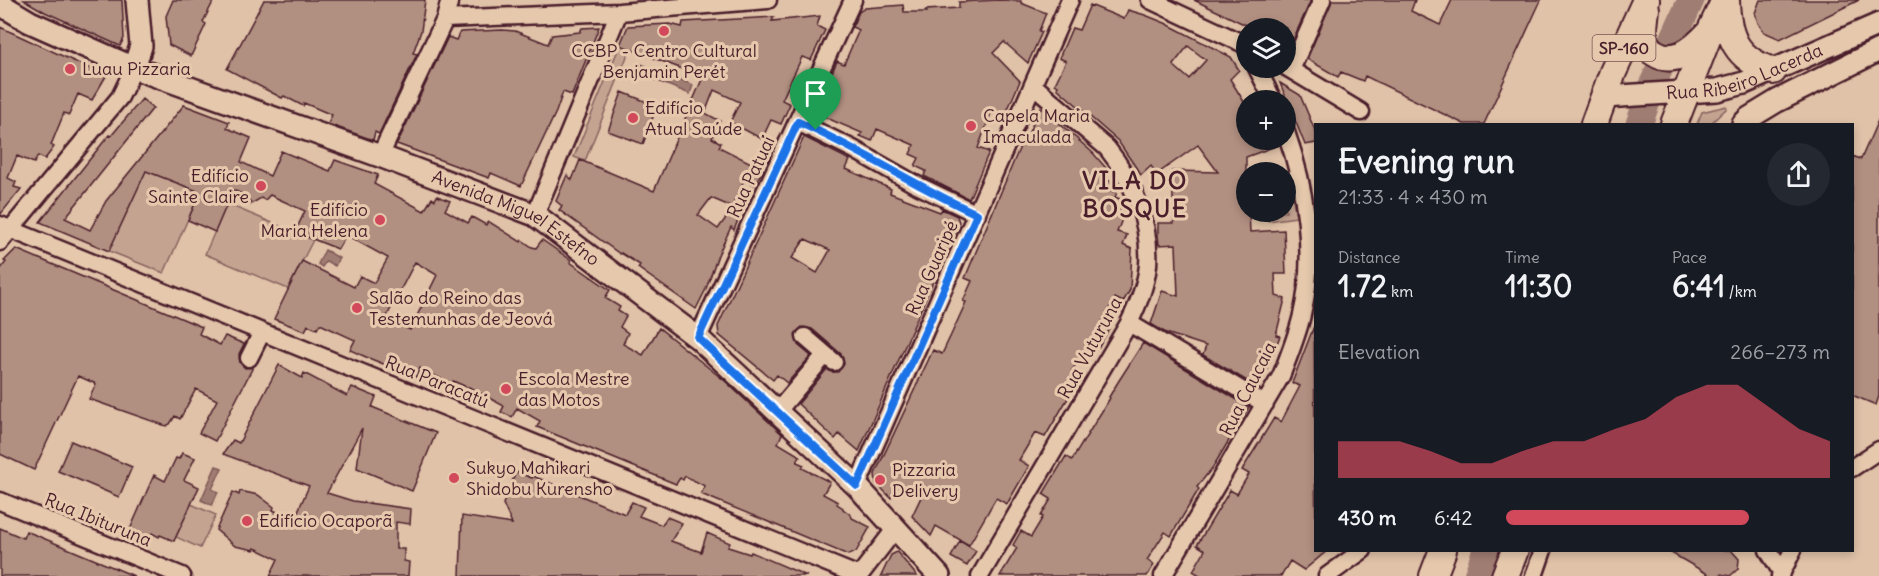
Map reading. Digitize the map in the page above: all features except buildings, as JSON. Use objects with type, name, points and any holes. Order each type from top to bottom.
[{"type":"main road","points":[[1647,0],[1644,31],[1646,43],[1656,54],[1672,58],[1684,54],[1709,34]]},
{"type":"main road","name":"SP-160","points":[[1594,123],[1647,0]]},
{"type":"main road","points":[[1674,123],[1680,93],[1725,0]]},
{"type":"main road","points":[[1725,0],[1726,18],[1741,53],[1757,66],[1773,71]]},
{"type":"main road","points":[[1433,576],[1442,552]]},
{"type":"main road","points":[[1505,576],[1514,552]]},
{"type":"street","points":[[4,232],[120,97],[134,68],[141,46],[137,0]]},
{"type":"street","points":[[380,156],[450,10],[619,12],[768,0]]},
{"type":"street","name":"Rua Patuaí","points":[[698,338],[852,0]]},
{"type":"street","name":"Rua Guaripé","points":[[857,486],[1070,0]]},
{"type":"street","points":[[1150,0],[1236,42]]},
{"type":"street","points":[[1296,52],[1322,0]]},
{"type":"street","name":"Avenida Miguel Estefno","points":[[0,4],[30,22],[134,68],[380,156],[535,215],[698,338],[857,486],[939,576]]},
{"type":"street","points":[[535,215],[619,12]]},
{"type":"street","name":"Rua Ribeiro Lacerda","points":[[1604,97],[1726,88],[1773,71],[1879,24]]},
{"type":"street","name":"Rua Ribeiro Lacerda","points":[[1746,121],[1777,101],[1879,50]]},
{"type":"street","points":[[1296,73],[1360,111]]},
{"type":"street","name":"Rua Vuturuna","points":[[980,576],[1129,323],[1143,288],[1148,265],[1147,242],[1135,195],[1117,160],[1107,148],[1033,85]]},
{"type":"street","points":[[798,122],[977,214]]},
{"type":"street","name":"Rua Caucaia","points":[[1163,576],[1281,376],[1302,315],[1308,255],[1301,184],[1292,150]]},
{"type":"street","name":"Rua Paracatú","points":[[4,232],[262,332],[859,576]]},
{"type":"street","points":[[1129,323],[1265,404]]},
{"type":"street","points":[[249,358],[262,332]]},
{"type":"street","points":[[777,412],[830,359],[805,337]]},
{"type":"street","points":[[1854,467],[1879,450]]},
{"type":"street","name":"Rua Ibituruna","points":[[0,501],[182,576]]},
{"type":"street","points":[[859,576],[896,528]]},
{"type":"street","points":[[1327,576],[1360,552]]},
{"type":"street","points":[[1534,576],[1542,552]]},
{"type":"street","points":[[1769,552],[1781,574]]},
{"type":"street","points":[[1781,574],[1792,552]]},
{"type":"shaded area","points":[[620,45],[630,49],[585,161],[574,157]]},
{"type":"shaded area","points":[[641,64],[693,85],[690,94],[637,73]]},
{"type":"shaded area","points":[[1726,106],[1727,108],[1711,123],[1697,123],[1702,112]]},
{"type":"shaded area","points":[[146,170],[200,192],[164,273],[109,251]]},
{"type":"shaded area","points":[[227,204],[313,240],[288,289],[205,254]]},
{"type":"shaded area","points":[[325,250],[339,258],[335,266],[326,261],[322,267],[318,264]]},
{"type":"shaded area","points":[[216,466],[222,468],[212,489],[218,492],[212,505],[201,500]]},
{"type":"shaded area","points":[[191,504],[216,515],[200,548],[176,537]]},
{"type":"waterway","points":[[1639,123],[1655,79],[1691,0]]},
{"type":"waterway","points":[[1477,576],[1485,552]]},
{"type":"place","name":"CCBP - Centro Cultural Benjamin Perét","points":[[664,31]]},
{"type":"place","name":"Luau Pizzaria","points":[[70,69]]},
{"type":"place","name":"Edifício Atual Saúde","points":[[633,118]]},
{"type":"place","name":"Capela Maria Imaculada","points":[[971,126]]},
{"type":"place","name":"Edifício Sainte Claire","points":[[261,186]]},
{"type":"place","name":"Edifício Maria Helena","points":[[380,220]]},
{"type":"place","name":"Salão do Reino das Testemunhas de Jeová","points":[[357,308]]},
{"type":"place","name":"Escola Mestre das Motos","points":[[506,389]]},
{"type":"place","name":"Sukyo Mahikari Shidobu Kurensho","points":[[454,478]]},
{"type":"place","name":"Pizzaria Delivery","points":[[880,480]]},
{"type":"place","name":"Edifício Ocaporã","points":[[247,521]]},
{"type":"district","name":"VILA DO BOSQUE","points":[[1135,195]]},
{"type":"route","points":[[798,122],[816,130],[937,196],[977,214],[857,486],[698,338],[798,122]]}]
